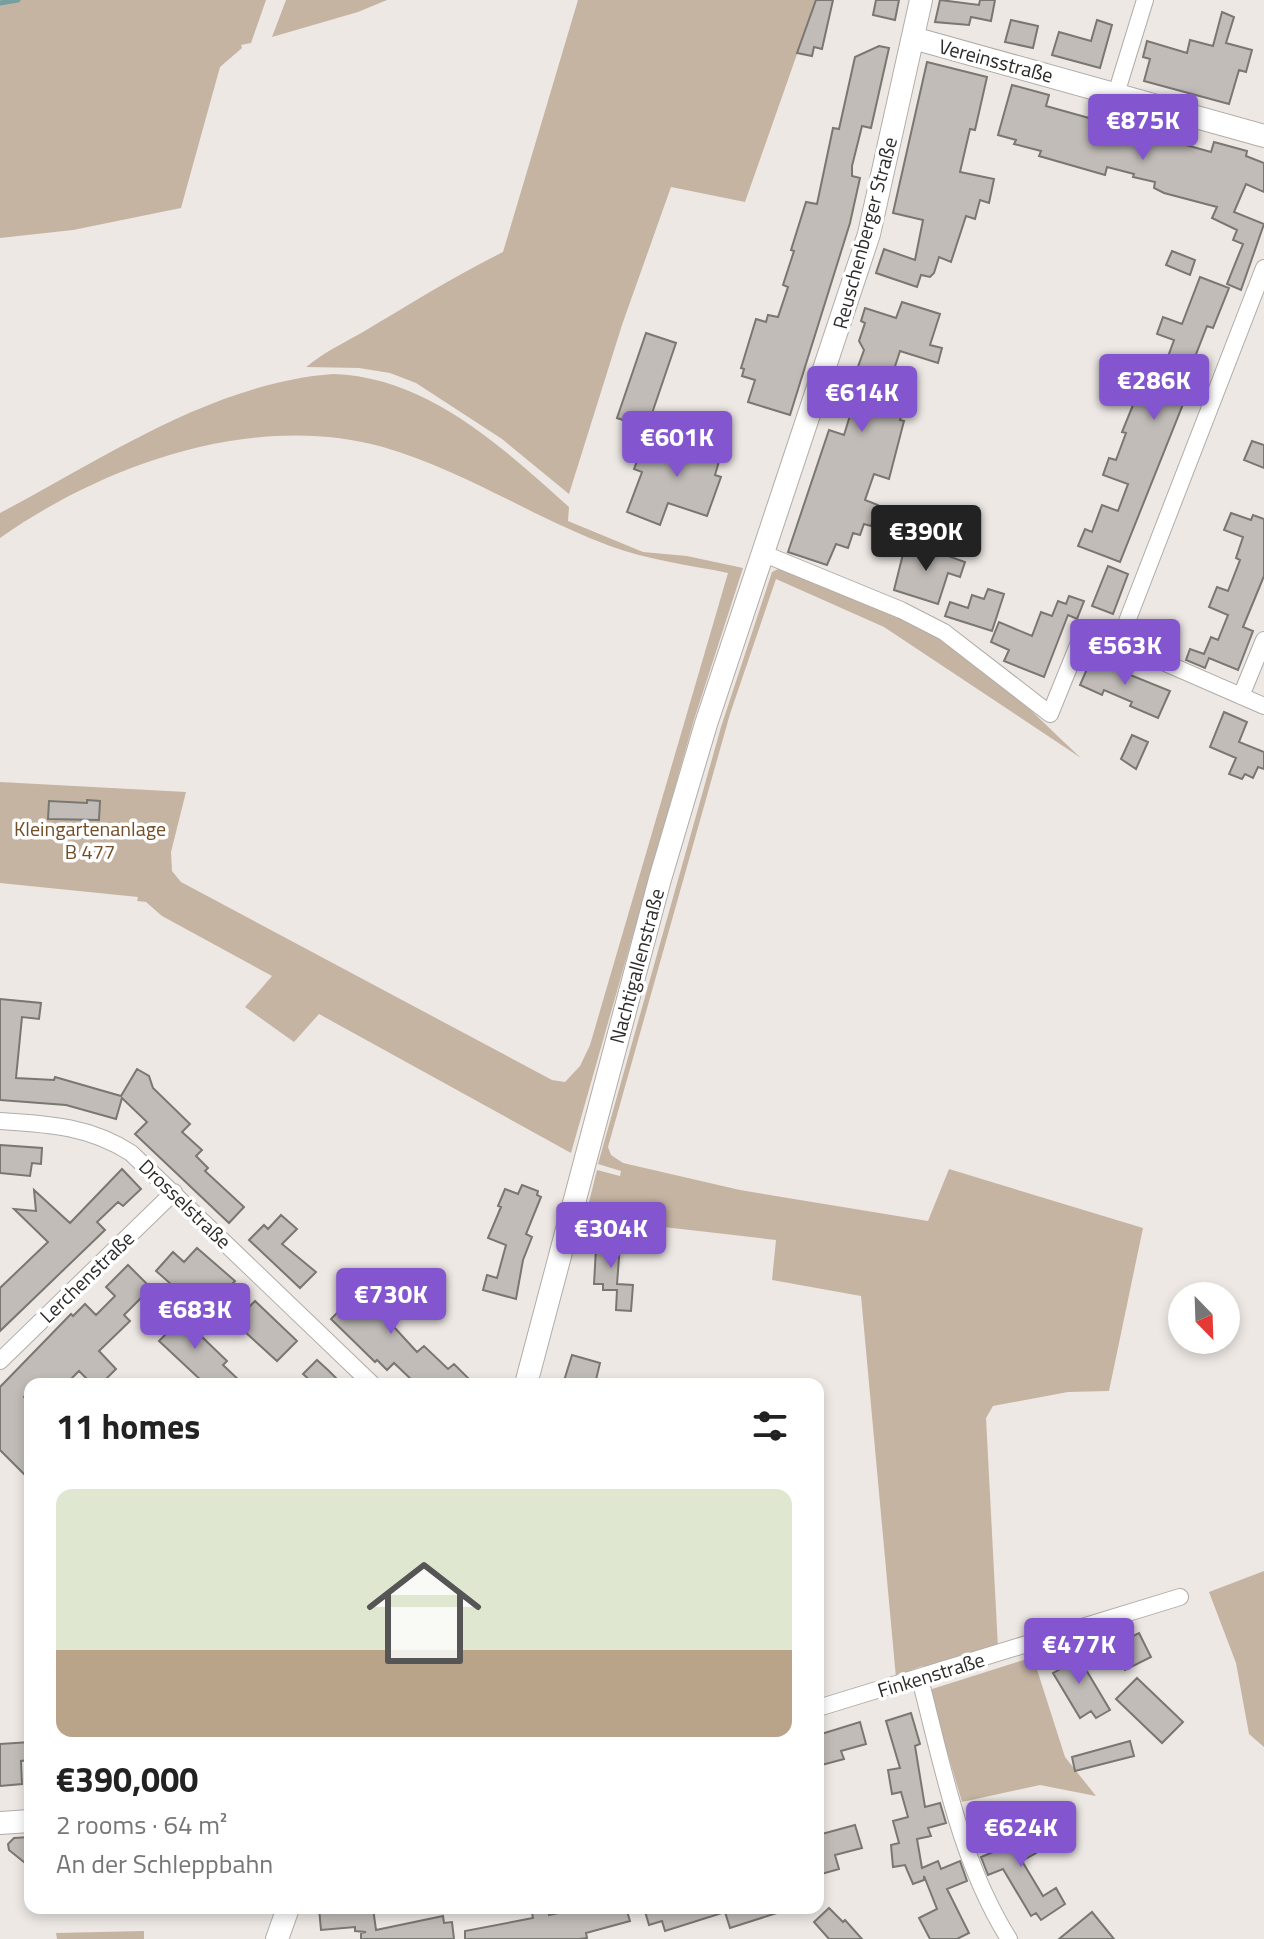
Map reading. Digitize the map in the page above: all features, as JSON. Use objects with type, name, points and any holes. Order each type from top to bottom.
[{"type":"main road","name":"Reuschenberger Straße","points":[[762,553],[869,234],[921,0]]},
{"type":"main road","name":"Vereinsstraße","points":[[913,38],[1264,136]]},
{"type":"main road","name":"Nachtigallenstraße","points":[[528,1378],[660,879],[762,553]]},
{"type":"main road","points":[[0,1823],[24,1821]]},
{"type":"main road","points":[[279,1938],[286,1914]]},
{"type":"street","points":[[1116,94],[1145,0]]},
{"type":"street","points":[[1119,642],[1260,287],[1264,268]]},
{"type":"street","points":[[762,553],[901,610],[944,632],[1050,714],[1085,628],[1264,706]]},
{"type":"street","points":[[1241,696],[1264,640]]},
{"type":"street","name":"Drosselstraße","points":[[0,1121],[80,1128],[131,1153],[366,1378]]},
{"type":"street","name":"Lerchenstraße","points":[[0,1361],[174,1192]]},
{"type":"street","name":"Finkenstraße","points":[[824,1706],[1180,1597]]},
{"type":"street","points":[[920,1679],[965,1843],[987,1901],[1009,1939]]},
{"type":"green space","points":[[0,0],[266,0],[251,43],[241,45],[242,48],[220,67],[181,208],[73,230],[0,238]]},
{"type":"green space","points":[[286,0],[387,0],[358,12],[272,37]]},
{"type":"green space","points":[[578,0],[816,0],[745,202],[671,187],[622,325],[569,494],[502,439],[416,383],[390,373],[359,368],[306,367],[433,290],[503,252]]},
{"type":"green space","name":"Kleingartenanlage B 477","points":[[333,374],[368,378],[401,388],[462,419],[517,461],[569,507],[568,521],[643,552],[687,556],[743,568],[694,720],[571,1153],[319,1014],[294,1042],[245,1007],[272,976],[162,916],[146,902],[137,901],[138,897],[0,883],[0,782],[186,792],[171,852],[172,871],[181,882],[552,1080],[565,1082],[580,1066],[590,1045],[728,573],[624,551],[553,522],[413,457],[383,447],[334,438],[284,436],[233,440],[183,451],[134,467],[86,488],[41,511],[0,538],[0,513],[160,426],[245,392],[289,380]]},
{"type":"green space","points":[[778,569],[882,609],[941,639],[997,679],[1081,758],[884,627],[776,579],[730,714],[608,1147],[611,1155],[623,1163],[740,1190],[928,1221],[949,1169],[1143,1228],[1109,1391],[1068,1392],[993,1406],[986,1418],[998,1648],[924,1670],[923,1666],[896,1678],[861,1296],[772,1280],[776,1240],[585,1218],[597,1170],[620,1176],[621,1171],[598,1164],[721,727],[772,572]]},
{"type":"green space","points":[[1264,1571],[1264,1747],[1249,1734],[1236,1663],[1209,1592]]},
{"type":"green space","points":[[1033,1657],[1065,1757],[1096,1796],[1040,1785],[962,1802],[929,1690]]},
{"type":"green space","points":[[144,1931],[144,1939],[57,1939],[56,1933]]},
{"type":"building","points":[[816,0],[833,0],[822,49],[814,47],[812,56],[797,53]]},
{"type":"building","points":[[876,0],[899,0],[895,20],[873,15]]},
{"type":"building","points":[[940,0],[979,5],[980,0],[995,0],[991,21],[971,17],[969,25],[935,22]]},
{"type":"building","points":[[1222,12],[1234,17],[1226,43],[1252,50],[1246,72],[1239,70],[1229,104],[1144,81],[1150,59],[1143,57],[1147,41],[1187,53],[1190,40],[1213,46]]},
{"type":"building","points":[[1011,20],[1038,26],[1033,48],[1005,42]]},
{"type":"building","points":[[1097,20],[1112,25],[1100,68],[1052,55],[1059,32],[1091,41]]},
{"type":"building","points":[[879,46],[889,48],[871,128],[862,126],[852,166],[852,176],[860,178],[850,223],[790,415],[748,402],[755,380],[742,376],[744,369],[741,368],[756,319],[766,322],[768,315],[778,317],[788,287],[783,285],[794,251],[791,250],[806,202],[817,204],[833,128],[839,129],[855,57]]},
{"type":"building","points":[[927,62],[987,77],[975,130],[970,129],[960,172],[994,179],[989,203],[980,200],[975,219],[966,216],[951,262],[939,257],[934,273],[930,277],[921,275],[917,287],[876,273],[884,249],[915,260],[923,220],[893,213]]},
{"type":"building","points":[[1012,85],[1049,95],[1046,106],[1211,152],[1214,142],[1247,151],[1246,156],[1264,163],[1264,192],[1246,184],[1234,212],[1264,224],[1241,290],[1227,284],[1243,244],[1233,240],[1237,230],[1212,218],[1217,207],[1164,193],[1154,188],[1155,182],[1133,177],[1134,174],[1107,167],[1105,175],[1039,156],[1041,151],[1014,144],[1016,140],[998,135]]},
{"type":"building","points":[[1172,251],[1195,260],[1190,275],[1166,265]]},
{"type":"building","points":[[1200,277],[1229,288],[1213,328],[1207,326],[1195,357],[1201,359],[1120,562],[1078,546],[1085,529],[1092,532],[1102,505],[1118,511],[1128,484],[1103,475],[1109,458],[1116,460],[1126,433],[1122,432],[1136,388],[1154,395],[1174,340],[1157,334],[1163,317],[1182,324]]},
{"type":"building","points":[[902,302],[940,314],[930,345],[942,348],[938,363],[900,351],[889,385],[895,387],[892,398],[906,402],[900,420],[904,421],[889,479],[874,474],[865,500],[878,505],[871,526],[864,524],[860,535],[853,533],[848,548],[836,544],[827,565],[788,552],[829,430],[844,435],[852,409],[841,406],[844,395],[837,393],[845,369],[856,372],[864,350],[859,341],[865,323],[861,321],[865,308],[896,318]]},
{"type":"building","points":[[646,333],[676,343],[647,428],[617,418]]},
{"type":"building","points":[[694,431],[725,441],[715,475],[721,477],[707,516],[668,503],[660,525],[627,512],[642,472],[634,469],[644,443],[685,459]]},
{"type":"building","points":[[1252,441],[1264,445],[1264,468],[1244,460]]},
{"type":"building","points":[[1231,513],[1251,520],[1253,515],[1264,519],[1264,576],[1243,627],[1253,631],[1238,670],[1209,658],[1205,668],[1186,660],[1190,649],[1204,654],[1211,637],[1218,640],[1228,615],[1209,607],[1217,587],[1228,591],[1240,560],[1236,558],[1243,537],[1224,530]]},
{"type":"building","points":[[920,543],[965,562],[960,577],[948,573],[938,604],[894,590],[904,550],[916,554]]},
{"type":"building","points":[[1108,566],[1128,574],[1113,614],[1092,606]]},
{"type":"building","points":[[988,589],[1004,594],[992,631],[945,616],[950,602],[968,608],[972,595],[984,599]]},
{"type":"building","points":[[1069,596],[1084,601],[1077,619],[1068,615],[1044,677],[1004,661],[1009,650],[991,642],[999,622],[1032,636],[1041,612],[1052,616],[1058,601],[1066,604]]},
{"type":"building","points":[[1093,655],[1115,665],[1113,668],[1170,691],[1158,718],[1104,690],[1102,695],[1080,685]]},
{"type":"building","points":[[1224,712],[1247,722],[1239,742],[1264,752],[1264,769],[1258,767],[1253,778],[1245,774],[1242,779],[1229,774],[1236,758],[1210,747]]},
{"type":"building","points":[[1132,735],[1148,742],[1136,769],[1121,759]]},
{"type":"building","points":[[87,800],[100,801],[99,820],[48,819],[49,801],[87,803]]},
{"type":"building","points":[[0,999],[41,1003],[39,1019],[22,1017],[16,1078],[54,1080],[55,1077],[121,1096],[137,1069],[149,1076],[153,1088],[190,1124],[182,1132],[202,1150],[196,1156],[208,1168],[205,1171],[244,1207],[229,1223],[135,1134],[147,1122],[122,1098],[116,1119],[66,1105],[0,1100]]},
{"type":"building","points":[[0,1145],[42,1148],[41,1164],[32,1163],[30,1176],[0,1173]]},
{"type":"building","points":[[122,1169],[141,1189],[123,1206],[118,1202],[97,1222],[105,1230],[0,1331],[0,1288],[48,1242],[14,1209],[36,1211],[34,1190],[70,1223]]},
{"type":"building","points":[[522,1185],[538,1191],[537,1195],[541,1197],[526,1234],[532,1237],[523,1260],[516,1299],[483,1290],[487,1275],[497,1278],[506,1245],[488,1238],[501,1207],[498,1206],[505,1189],[518,1194]]},
{"type":"building","points":[[281,1215],[297,1229],[282,1244],[316,1272],[300,1288],[249,1240],[264,1225],[268,1229]]},
{"type":"building","points":[[597,1231],[615,1232],[615,1244],[620,1244],[617,1284],[633,1285],[631,1311],[616,1310],[617,1290],[603,1290],[603,1284],[594,1284]]},
{"type":"building","points":[[197,1248],[235,1281],[225,1292],[245,1311],[255,1301],[297,1341],[277,1361],[199,1290],[189,1300],[156,1271],[173,1252],[184,1262]]},
{"type":"building","points":[[128,1265],[151,1288],[124,1315],[130,1321],[99,1351],[116,1369],[107,1378],[86,1378],[79,1371],[72,1378],[24,1378],[24,1474],[0,1450],[0,1387],[71,1314],[73,1316],[85,1304],[96,1315],[115,1296],[106,1287]]},
{"type":"building","points":[[387,1272],[405,1290],[382,1314],[417,1352],[424,1346],[448,1369],[454,1364],[468,1378],[410,1378],[394,1363],[387,1370],[331,1319],[368,1282],[373,1287]]},
{"type":"building","points":[[171,1307],[227,1361],[223,1365],[237,1378],[199,1378],[159,1341],[170,1330],[159,1319]]},
{"type":"building","points":[[572,1355],[600,1363],[596,1378],[565,1378]]},
{"type":"building","points":[[317,1360],[336,1378],[307,1378],[303,1374]]},
{"type":"building","points":[[1139,1633],[1151,1657],[1125,1670],[1113,1646]]},
{"type":"building","points":[[1068,1648],[1076,1660],[1079,1658],[1110,1710],[1096,1718],[1091,1711],[1080,1718],[1053,1673],[1062,1668],[1055,1655]]},
{"type":"building","points":[[1137,1678],[1183,1722],[1162,1743],[1116,1699]]},
{"type":"building","points":[[911,1713],[920,1744],[915,1746],[925,1807],[940,1803],[946,1823],[928,1828],[931,1836],[917,1839],[922,1868],[938,1861],[941,1869],[960,1861],[967,1881],[947,1889],[969,1933],[957,1939],[930,1939],[919,1918],[937,1909],[924,1876],[924,1880],[913,1884],[905,1865],[893,1867],[891,1845],[899,1843],[893,1821],[908,1817],[901,1792],[892,1794],[888,1770],[900,1768],[886,1721]]},
{"type":"building","points":[[860,1722],[866,1744],[841,1751],[844,1759],[824,1764],[824,1733]]},
{"type":"building","points":[[1130,1741],[1134,1756],[1075,1771],[1072,1757]]},
{"type":"building","points":[[24,1742],[22,1784],[0,1786],[0,1744]]},
{"type":"building","points":[[1022,1817],[1036,1853],[1022,1861],[1043,1896],[1056,1888],[1065,1904],[1041,1920],[1036,1913],[1031,1916],[1003,1869],[988,1875],[981,1857],[1003,1848],[995,1828]]},
{"type":"building","points":[[855,1825],[862,1848],[835,1855],[839,1869],[824,1873],[824,1833]]},
{"type":"building","points":[[24,1837],[24,1862],[9,1850],[8,1844],[14,1838]]},
{"type":"building","points":[[829,1908],[862,1939],[829,1939],[814,1922]]},
{"type":"building","points":[[1092,1912],[1114,1939],[1059,1939]]},
{"type":"building","points":[[320,1914],[374,1914],[376,1930],[443,1916],[444,1923],[452,1922],[454,1939],[361,1939],[361,1933],[366,1932],[355,1931],[355,1927],[321,1930]]},
{"type":"building","points":[[532,1914],[628,1914],[630,1921],[586,1933],[587,1938],[579,1939],[465,1939],[465,1931],[533,1918]]},
{"type":"building","points":[[646,1914],[719,1914],[665,1931],[662,1921],[649,1925]]},
{"type":"building","points":[[726,1914],[774,1914],[730,1928]]},
{"type":"waterway","points":[[0,3],[18,0]]}]
